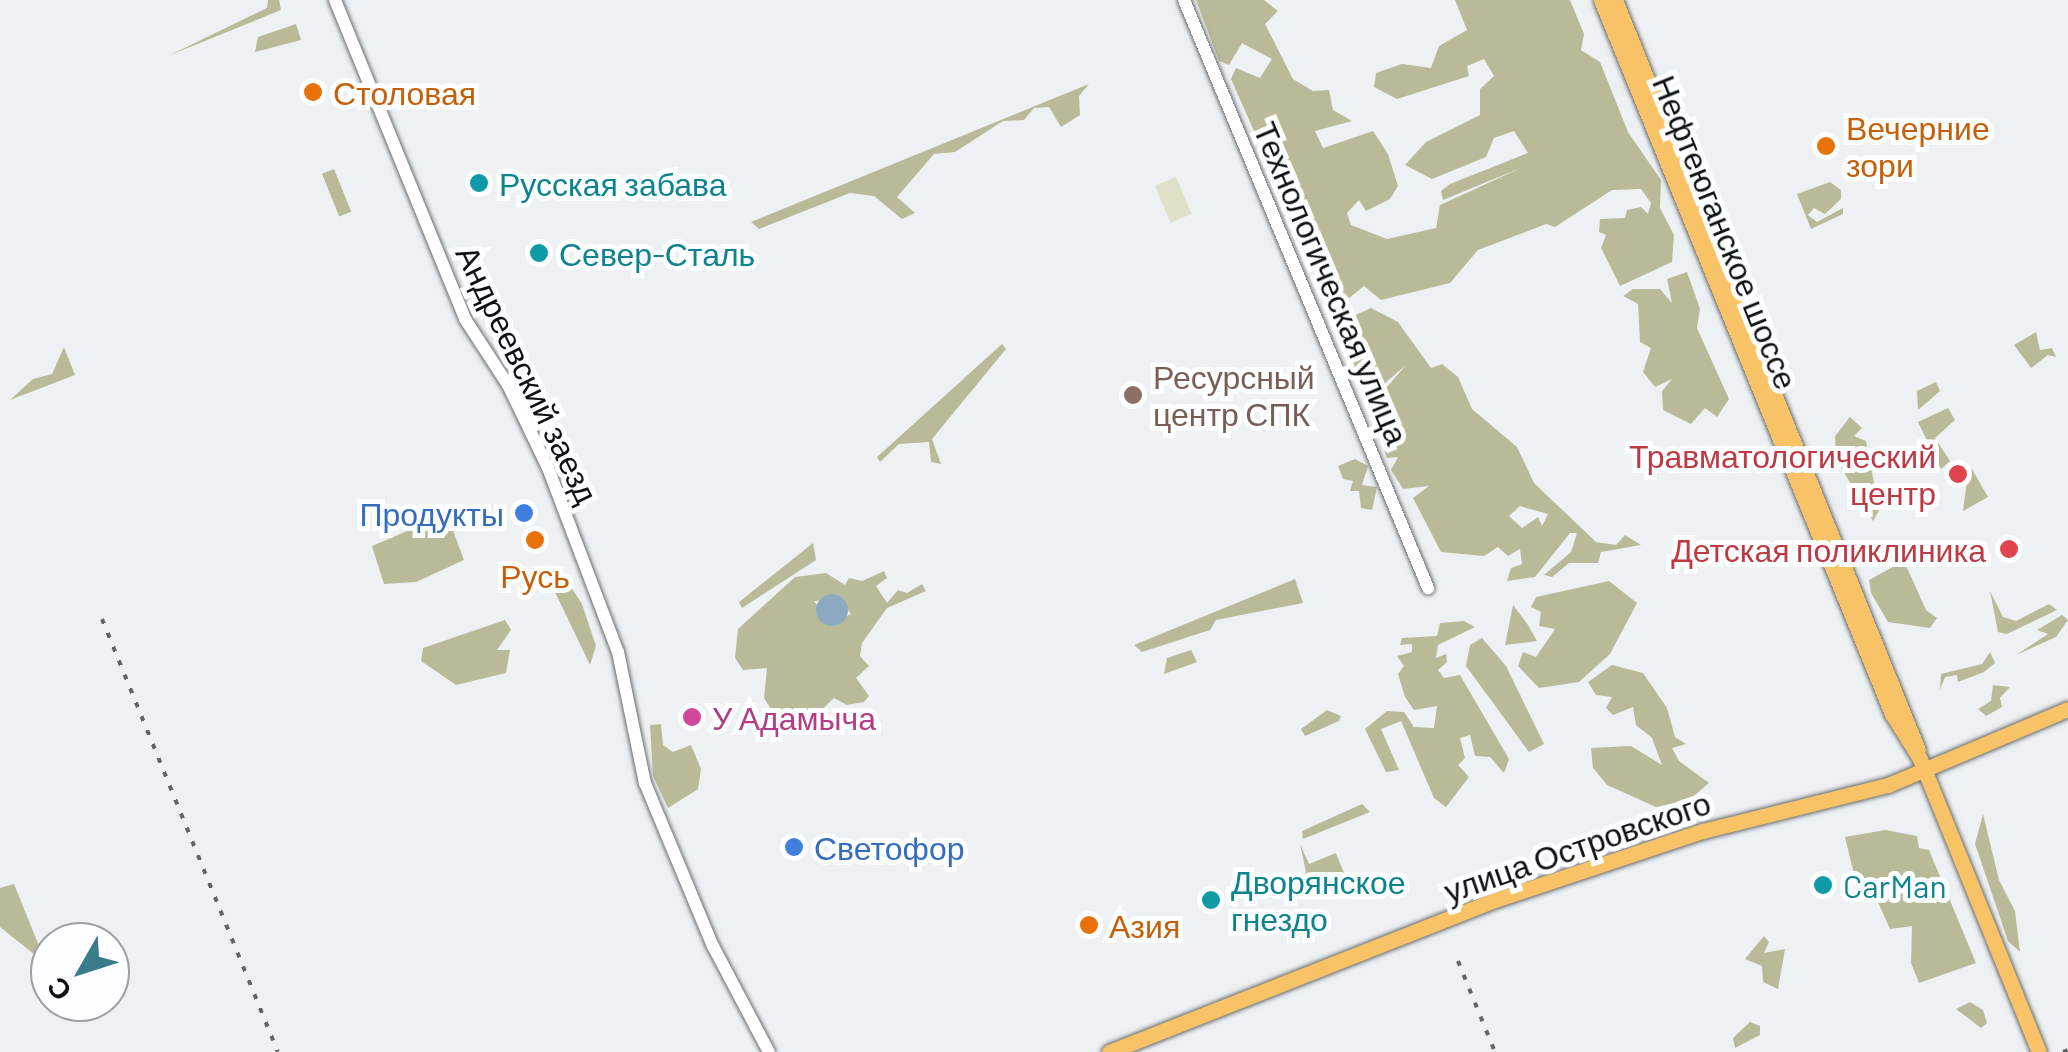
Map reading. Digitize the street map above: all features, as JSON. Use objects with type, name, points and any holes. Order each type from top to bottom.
[{"type":"main road","name":"Нефтеюганское шоссе","points":[[1601,0],[1892,714],[1922,765],[2039,1052]]},
{"type":"main road","name":"Нефтеюганское шоссе","points":[[1615,0],[1915,729],[1922,765]]},
{"type":"main road","name":"улица Островского","points":[[1109,1052],[1532,887],[1704,830],[1922,765],[2068,708]]},
{"type":"street","name":"Андреевский заезд","points":[[335,0],[466,319],[508,385],[548,468],[618,652],[644,783],[713,946],[768,1052]]},
{"type":"street","name":"Технологическая улица","points":[[1184,0],[1428,588]]},
{"type":"green space","points":[[268,0],[279,0],[281,10],[168,56],[267,8]]},
{"type":"green space","points":[[1196,0],[1264,0],[1278,11],[1265,24],[1293,79],[1313,91],[1329,90],[1333,110],[1352,121],[1315,131],[1323,148],[1373,131],[1388,154],[1398,186],[1390,199],[1366,211],[1359,200],[1347,213],[1351,225],[1387,239],[1436,228],[1440,205],[1523,167],[1443,200],[1441,191],[1528,153],[1514,131],[1494,138],[1486,157],[1432,179],[1405,165],[1426,142],[1480,115],[1480,89],[1494,76],[1484,59],[1467,66],[1469,76],[1397,99],[1374,87],[1376,73],[1402,64],[1431,68],[1439,46],[1467,30],[1455,0],[1570,0],[1584,34],[1581,50],[1600,62],[1628,132],[1661,180],[1660,208],[1674,235],[1672,262],[1620,286],[1601,248],[1606,235],[1599,232],[1600,219],[1625,218],[1627,210],[1641,207],[1648,214],[1651,203],[1641,189],[1612,190],[1555,227],[1546,224],[1478,250],[1450,283],[1381,300],[1364,286],[1337,308],[1326,301],[1325,277],[1316,269],[1321,253],[1294,222],[1231,79],[1236,68],[1260,78],[1272,59],[1242,43],[1229,65],[1219,61]]},
{"type":"green space","points":[[296,24],[301,40],[255,52],[258,37]]},
{"type":"green space","points":[[1089,84],[1079,96],[1080,115],[1061,127],[1049,107],[1034,108],[1024,120],[1003,121],[955,152],[934,154],[897,197],[915,213],[902,219],[874,196],[850,193],[759,229],[751,222]]},
{"type":"green space","points":[[334,169],[351,212],[339,217],[322,174]]},
{"type":"green space","points":[[1176,177],[1192,214],[1170,223],[1155,186]]},
{"type":"green space","points":[[1830,182],[1841,190],[1841,199],[1825,214],[1814,208],[1808,215],[1817,222],[1843,208],[1843,214],[1811,229],[1797,194]]},
{"type":"green space","points":[[1687,272],[1700,309],[1697,328],[1729,399],[1717,417],[1705,408],[1691,424],[1663,410],[1662,391],[1672,379],[1655,387],[1643,372],[1651,348],[1640,342],[1638,304],[1623,296],[1633,289],[1660,289],[1672,303],[1667,279]]},
{"type":"green space","points":[[1371,308],[1398,322],[1431,368],[1442,364],[1458,377],[1472,409],[1517,447],[1534,483],[1596,542],[1616,545],[1625,535],[1641,545],[1601,552],[1598,563],[1569,563],[1552,577],[1544,575],[1571,552],[1577,533],[1570,533],[1535,577],[1507,581],[1511,568],[1522,564],[1520,549],[1508,556],[1498,547],[1484,556],[1441,552],[1413,498],[1429,486],[1403,489],[1391,470],[1398,457],[1387,458],[1383,446],[1406,428],[1388,435],[1376,426],[1380,415],[1367,410],[1406,365],[1370,396],[1355,375],[1345,335],[1351,317]],"holes":[[[1520,506],[1548,514],[1542,526],[1538,517],[1522,528],[1509,516]]]},
{"type":"green space","points":[[2036,332],[2040,350],[2052,348],[2056,357],[2048,355],[2031,368],[2014,345]]},
{"type":"green space","points":[[1002,344],[1006,349],[932,439],[941,464],[931,462],[929,442],[899,444],[880,462],[877,457]]},
{"type":"green space","points":[[64,347],[75,375],[10,400],[33,379],[52,374]]},
{"type":"green space","points":[[1936,382],[1940,391],[1918,410],[1917,391]]},
{"type":"green space","points":[[1948,408],[1955,420],[1935,438],[1950,461],[1941,469],[1918,422]]},
{"type":"green space","points":[[1850,417],[1862,428],[1854,436],[1866,441],[1875,488],[1889,493],[1873,521],[1836,459],[1835,436]]},
{"type":"green space","points":[[1355,459],[1368,466],[1362,485],[1377,487],[1372,510],[1361,508],[1359,491],[1350,491],[1353,481],[1343,479],[1338,466]]},
{"type":"green space","points":[[1972,469],[1988,497],[1963,511],[1968,472]]},
{"type":"green space","points":[[447,514],[464,560],[416,582],[384,584],[372,546]]},
{"type":"green space","points":[[813,543],[816,560],[742,608],[739,602]]},
{"type":"green space","points":[[1904,561],[1926,610],[1937,618],[1930,628],[1888,622],[1871,593],[1869,580]]},
{"type":"green space","points":[[557,566],[582,604],[596,646],[590,665],[553,588]]},
{"type":"green space","points":[[884,571],[887,578],[876,586],[887,603],[898,590],[907,593],[922,584],[926,591],[887,608],[862,643],[860,656],[869,666],[856,678],[869,696],[864,702],[847,705],[834,698],[813,718],[776,717],[764,698],[767,668],[743,670],[735,658],[738,629],[795,577],[826,573],[845,585],[849,578],[862,581]],"holes":[[[840,599],[851,614],[831,623],[814,601]]]},
{"type":"green space","points":[[1295,579],[1303,603],[1216,620],[1210,630],[1142,652],[1134,645]]},
{"type":"green space","points":[[1609,581],[1637,603],[1610,654],[1579,682],[1539,688],[1518,666],[1523,652],[1536,657],[1555,629],[1539,626],[1541,612],[1531,607],[1536,597]]},
{"type":"green space","points":[[1990,591],[2003,617],[2016,621],[2049,604],[2057,610],[2007,634],[1998,632]]},
{"type":"green space","points":[[1513,605],[1528,625],[1537,641],[1505,645]]},
{"type":"green space","points":[[2062,615],[2068,620],[2056,637],[2016,655],[2048,634],[2037,630]]},
{"type":"green space","points":[[505,620],[511,630],[497,650],[510,650],[506,673],[456,685],[421,661],[423,648]]},
{"type":"green space","points":[[1464,621],[1475,627],[1438,645],[1436,658],[1446,654],[1447,662],[1438,670],[1444,678],[1460,675],[1509,759],[1504,773],[1490,757],[1475,756],[1470,735],[1460,738],[1465,758],[1458,765],[1469,777],[1446,807],[1434,798],[1401,721],[1381,729],[1399,770],[1386,772],[1365,729],[1387,711],[1404,712],[1414,727],[1434,728],[1437,706],[1414,710],[1405,697],[1398,674],[1404,666],[1397,656],[1412,652],[1412,644],[1400,645],[1402,638],[1437,636],[1440,623]]},
{"type":"green space","points":[[1482,638],[1506,666],[1544,744],[1529,752],[1466,666],[1470,645]]},
{"type":"green space","points":[[1191,650],[1197,662],[1164,674],[1167,658]]},
{"type":"green space","points":[[1990,652],[1995,663],[1984,672],[1958,682],[1957,675],[1945,677],[1940,690],[1941,674],[1982,664]]},
{"type":"green space","points":[[1612,665],[1643,673],[1667,708],[1675,737],[1686,744],[1672,748],[1679,761],[1709,783],[1689,800],[1656,807],[1607,785],[1593,768],[1591,748],[1631,746],[1662,765],[1652,738],[1636,725],[1633,707],[1613,715],[1606,708],[1612,697],[1596,695],[1588,682]]},
{"type":"green space","points":[[1993,685],[2010,687],[2000,698],[2002,707],[1986,716],[1978,709],[1991,701]]},
{"type":"green space","points":[[1327,710],[1341,716],[1339,721],[1305,736],[1301,729]]},
{"type":"green space","points":[[661,724],[663,745],[673,752],[691,745],[701,769],[698,789],[668,808],[653,776],[650,725]]},
{"type":"green space","points":[[1362,804],[1370,812],[1303,839],[1302,831]]},
{"type":"green space","points":[[1983,814],[1999,880],[2015,911],[2020,952],[2008,941],[1975,844]]},
{"type":"green space","points":[[1885,830],[1917,836],[1919,848],[1929,850],[1976,963],[1919,983],[1911,963],[1912,926],[1890,929],[1872,889],[1853,870],[1845,837]]},
{"type":"green space","points":[[1300,844],[1309,864],[1336,853],[1351,891],[1307,877]]},
{"type":"green space","points":[[14,884],[30,924],[30,951],[0,927],[0,888]]},
{"type":"green space","points":[[1764,936],[1769,942],[1764,953],[1785,949],[1778,989],[1763,982],[1762,966],[1745,959]]},
{"type":"green space","points":[[1970,1002],[1983,1010],[1987,1023],[1981,1028],[1956,1009]]},
{"type":"green space","points":[[1750,1022],[1760,1026],[1760,1035],[1735,1048],[1733,1038]]},
{"type":"water","points":[[832,594],[843,599],[848,610],[843,621],[832,626],[821,621],[816,610],[821,599]]},
{"type":"railway","points":[[102,619],[278,1052]]},
{"type":"railway","points":[[1458,961],[1495,1052]]},
{"type":"railway","points":[[2063,1052],[2068,1050]]},
{"type":"place","name":"Столовая","points":[[313,92]]},
{"type":"place","name":"Вечерние зори","points":[[1826,146]]},
{"type":"place","name":"Русская забава","points":[[479,183]]},
{"type":"place","name":"Север-Сталь","points":[[539,253]]},
{"type":"place","name":"Ресурсный центр СПК","points":[[1133,395]]},
{"type":"place","name":"Травматологический центр","points":[[1958,474]]},
{"type":"place","name":"Продукты","points":[[524,513]]},
{"type":"place","name":"Русь","points":[[535,540]]},
{"type":"place","name":"Детская поликлиника","points":[[2009,549]]},
{"type":"place","name":"У Адамыча","points":[[692,717]]},
{"type":"place","name":"Светофор","points":[[794,847]]},
{"type":"place","name":"CarMan","points":[[1823,885]]},
{"type":"place","name":"Дворянское гнездо","points":[[1211,900]]},
{"type":"place","name":"Азия","points":[[1089,925]]}]
